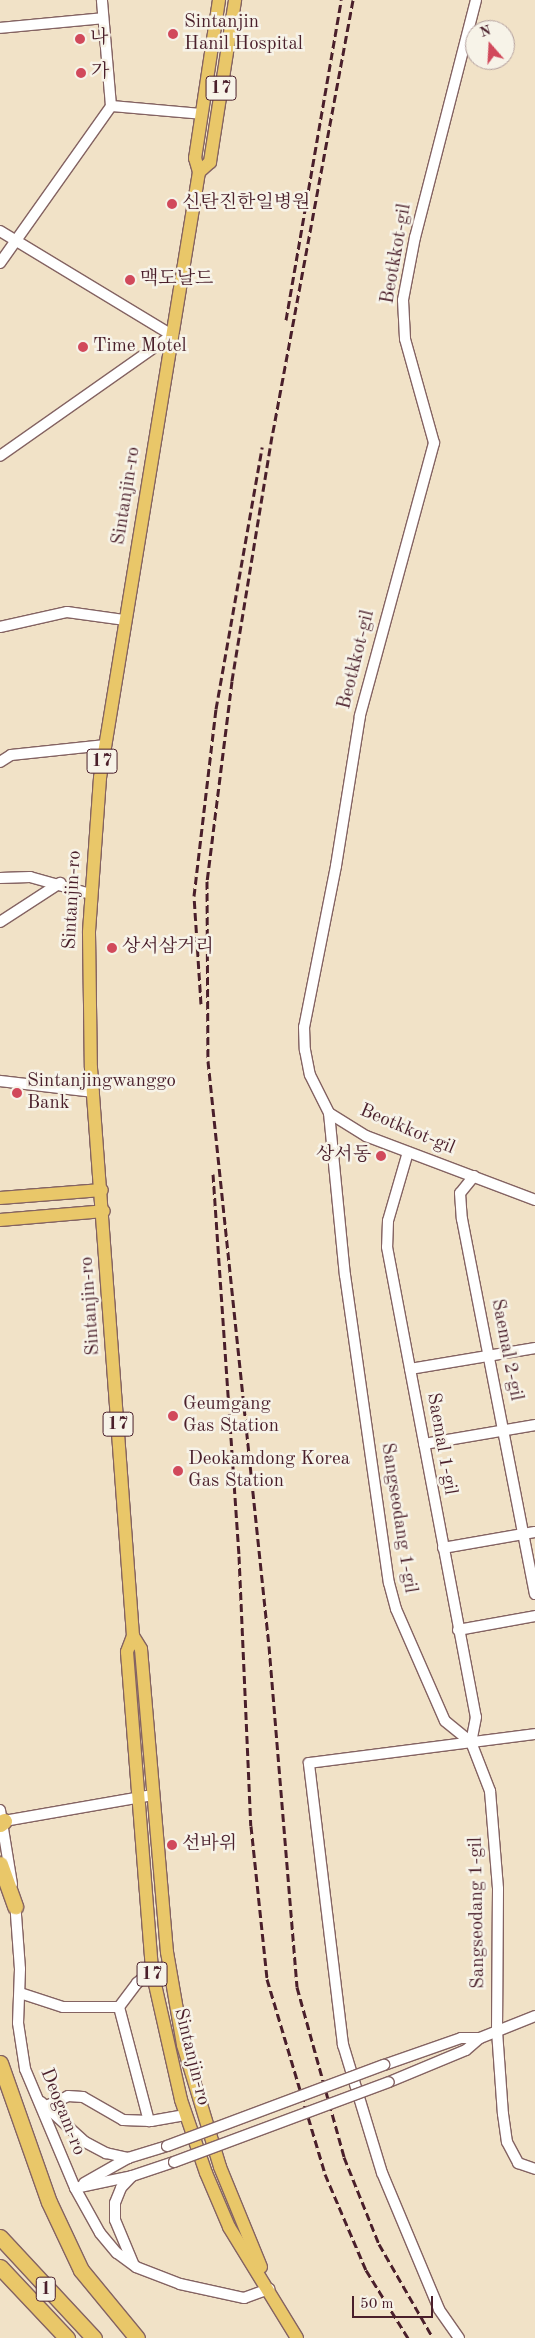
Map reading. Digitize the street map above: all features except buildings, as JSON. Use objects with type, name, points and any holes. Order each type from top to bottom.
[{"type":"highway","points":[[0,1864],[16,1906]]},
{"type":"highway","points":[[0,2063],[49,2202],[81,2270],[137,2338]]},
{"type":"highway","name":"1","points":[[0,2237],[94,2338]]},
{"type":"highway","name":"1","points":[[0,2267],[67,2338]]},
{"type":"main road","name":"Sintanjin-ro","points":[[219,0],[195,158],[199,172],[105,745],[89,933],[93,1092],[104,1211],[133,1636],[127,1652],[152,1972],[186,2115],[229,2227],[269,2289],[297,2338]]},
{"type":"main road","name":"Sintanjin-ro","points":[[199,172],[210,162],[234,0]]},
{"type":"main road","points":[[0,1198],[102,1190]]},
{"type":"main road","points":[[0,1220],[104,1211]]},
{"type":"main road","name":"Sintanjin-ro","points":[[133,1636],[141,1649],[167,1952],[182,2045],[220,2167],[269,2289]]},
{"type":"street","points":[[0,263],[111,106],[102,0]]},
{"type":"street","name":"Beotkkot-gil","points":[[476,0],[415,237],[403,300],[405,339],[434,443],[360,716],[336,866],[304,1027],[310,1075],[329,1113],[366,1136],[535,1200]]},
{"type":"street","points":[[0,28],[103,18]]},
{"type":"street","points":[[111,106],[202,114]]},
{"type":"street","points":[[0,231],[172,335],[0,456]]},
{"type":"street","points":[[0,627],[67,612],[126,620]]},
{"type":"street","points":[[0,762],[11,756],[105,745]]},
{"type":"street","points":[[0,878],[30,877],[60,883],[91,894]]},
{"type":"street","points":[[0,922],[60,883]]},
{"type":"street","points":[[0,1082],[93,1092]]},
{"type":"street","name":"Sangseodang 1-gil","points":[[329,1113],[345,1275],[389,1583],[396,1610],[445,1721],[471,1742],[490,1791],[498,1889],[498,2031],[503,2114],[507,2142],[518,2163],[535,2169]]},
{"type":"street","name":"Saemal 1-gil","points":[[408,1152],[388,1220],[387,1247],[476,1717],[471,1742]]},
{"type":"street","name":"Saemal 2-gil","points":[[474,1176],[460,1193],[461,1210],[535,1594]]},
{"type":"street","points":[[410,1369],[535,1348]]},
{"type":"street","points":[[424,1444],[535,1425]]},
{"type":"street","points":[[443,1548],[535,1532]]},
{"type":"street","points":[[458,1630],[535,1616]]},
{"type":"street","points":[[459,2338],[439,2309],[385,2182],[343,2045],[309,1763],[535,1734]]},
{"type":"street","points":[[1,1819],[153,1795]]},
{"type":"street","name":"Deogam-ro","points":[[1,1819],[16,1906],[20,2044],[34,2094],[75,2188],[100,2233],[117,2253],[136,2267],[180,2284],[244,2298],[269,2289]]},
{"type":"street","points":[[119,2006],[137,1983],[152,1972]]},
{"type":"street","points":[[20,1993],[63,2007],[119,2006]]},
{"type":"street","points":[[119,2006],[149,2121]]},
{"type":"street","points":[[75,2188],[132,2176],[174,2162],[389,2082],[466,2050],[480,2038],[535,2016]]},
{"type":"street","points":[[75,2188],[128,2158],[167,2146],[461,2038],[480,2038]]},
{"type":"street","points":[[34,2094],[85,2142],[106,2153],[128,2158]]},
{"type":"street","points":[[46,2106],[68,2096],[83,2097],[123,2120],[149,2121],[186,2115]]},
{"type":"street","points":[[132,2176],[121,2188],[115,2203],[115,2220],[136,2267]]},
{"type":"railway","points":[[286,320],[341,0]]},
{"type":"railway","points":[[353,0],[272,436],[232,681],[207,881],[208,1061],[269,1646],[297,1987],[344,2157],[379,2244],[433,2338]]},
{"type":"railway","points":[[201,1004],[194,896],[216,709],[262,447]]},
{"type":"railway","points":[[213,1174],[239,1556],[251,1826],[267,1979],[325,2174],[366,2270],[408,2338]]},
{"type":"place","name":"Sintanjin Hanil Hospital","points":[[173,34]]},
{"type":"place","name":"나","points":[[80,39]]},
{"type":"place","name":"가","points":[[81,73]]},
{"type":"place","name":"신탄진한일병원","points":[[172,204]]},
{"type":"place","name":"맥도날드","points":[[130,280]]},
{"type":"place","name":"Time Motel","points":[[83,347]]},
{"type":"place","name":"상서삼거리","points":[[112,948]]},
{"type":"place","name":"Sintanjingwanggo Bank","points":[[17,1093]]},
{"type":"place","name":"상서동","points":[[381,1156]]},
{"type":"place","name":"Geumgang Gas Station","points":[[173,1416]]},
{"type":"place","name":"Deokamdong Korea Gas Station","points":[[178,1471]]},
{"type":"place","name":"선바위","points":[[172,1845]]}]
